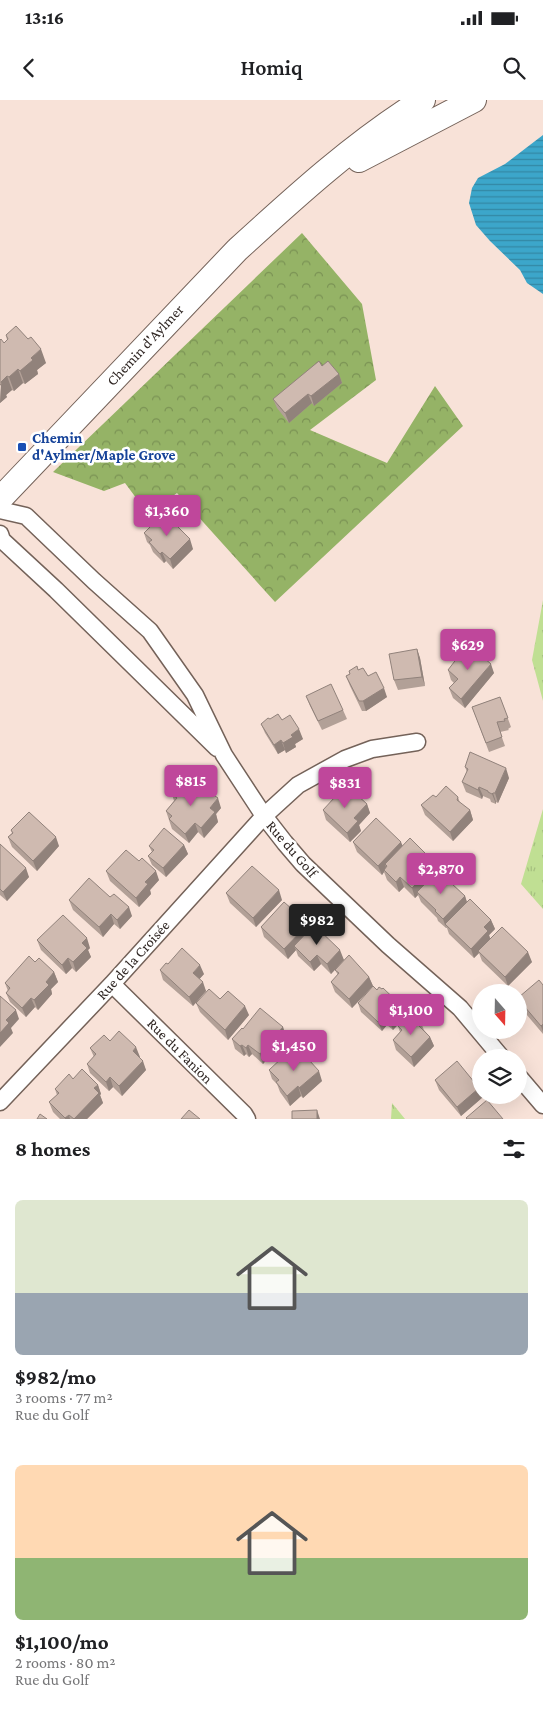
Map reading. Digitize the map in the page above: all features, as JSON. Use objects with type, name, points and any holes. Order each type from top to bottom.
[{"type":"main road","name":"Chemin d'Aylmer","points":[[0,498],[220,266],[271,218],[354,149],[423,100]]},
{"type":"main road","name":"Chemin d'Aylmer","points":[[295,198],[366,156],[474,100]]},
{"type":"street","name":"Rue du Golf","points":[[0,510],[26,516],[150,631],[195,695],[224,755],[264,816],[303,864],[388,945],[460,1008],[494,1049]]},
{"type":"street","name":"Rue du Golf","points":[[0,534],[2,540],[61,595],[224,755]]},
{"type":"street","name":"Rue de la Croisée","points":[[0,1102],[112,984],[264,816],[298,785],[345,759],[372,749],[417,742]]},
{"type":"street","name":"Rue du Fanion","points":[[112,984],[247,1119]]},
{"type":"street","points":[[527,1086],[543,1105]]},
{"type":"green space","points":[[302,233],[362,304],[376,380],[310,430],[387,463],[435,386],[463,426],[275,602],[177,493],[148,514],[125,483],[104,491],[53,472]]},
{"type":"green space","points":[[543,600],[543,701],[532,660]]},
{"type":"green space","points":[[543,809],[543,909],[521,884]]},
{"type":"green space","points":[[392,1103],[405,1119],[391,1119]]},
{"type":"water","points":[[543,135],[543,294],[527,283],[520,270],[476,225],[469,203],[472,188],[478,178],[505,164]]},
{"type":"building","points":[[16,326],[28,339],[31,337],[41,349],[31,358],[33,360],[20,371],[18,369],[9,377],[7,376],[0,385],[0,340],[4,343],[8,339],[6,335]]},
{"type":"building","points":[[319,361],[322,366],[328,361],[339,374],[311,396],[308,394],[285,413],[273,399]]},
{"type":"building","points":[[164,513],[190,539],[170,559],[162,552],[160,554],[149,542],[152,540],[144,533]]},
{"type":"building","points":[[469,645],[491,664],[461,699],[449,688],[458,679],[448,670]]},
{"type":"building","points":[[417,649],[422,677],[394,680],[389,654]]},
{"type":"building","points":[[357,666],[358,670],[363,668],[368,676],[376,672],[384,688],[363,701],[359,701],[346,676],[350,674],[349,671]]},
{"type":"building","points":[[331,684],[343,710],[318,721],[306,696]]},
{"type":"building","points":[[500,697],[508,718],[504,719],[505,721],[497,722],[502,737],[486,743],[472,707]]},
{"type":"building","points":[[278,714],[282,720],[290,715],[299,729],[291,735],[293,737],[283,743],[281,740],[274,745],[261,724],[268,718],[270,719]]},
{"type":"building","points":[[470,752],[506,768],[495,793],[492,794],[479,787],[478,790],[462,782],[468,769],[465,767]]},
{"type":"building","points":[[184,780],[194,789],[198,785],[210,796],[212,794],[218,798],[210,808],[215,812],[201,828],[195,823],[185,834],[169,819],[172,816],[166,811],[177,798],[172,794]]},
{"type":"building","points":[[346,785],[367,804],[354,818],[358,821],[347,833],[323,810]]},
{"type":"building","points":[[446,786],[458,797],[457,800],[470,810],[450,832],[421,805],[433,795],[436,797]]},
{"type":"building","points":[[29,812],[56,837],[33,861],[8,837],[13,833],[11,830]]},
{"type":"building","points":[[376,818],[401,842],[378,866],[353,842]]},
{"type":"building","points":[[164,828],[184,845],[163,868],[148,856],[154,850],[149,846]]},
{"type":"building","points":[[410,838],[436,864],[412,888],[400,877],[396,882],[384,870],[387,866],[385,864]]},
{"type":"building","points":[[0,844],[26,868],[3,892],[0,889]]},
{"type":"building","points":[[126,850],[139,861],[142,858],[156,871],[145,882],[148,884],[136,898],[106,871]]},
{"type":"building","points":[[252,866],[279,890],[253,918],[226,893]]},
{"type":"building","points":[[438,871],[465,896],[443,919],[417,892]]},
{"type":"building","points":[[89,878],[110,897],[114,894],[129,907],[117,920],[111,914],[99,927],[69,900]]},
{"type":"building","points":[[470,899],[491,920],[484,927],[488,931],[471,949],[445,924]]},
{"type":"building","points":[[284,902],[309,923],[284,949],[261,927]]},
{"type":"building","points":[[63,915],[87,938],[82,943],[87,948],[73,962],[68,958],[62,965],[37,940]]},
{"type":"building","points":[[314,925],[340,950],[327,964],[317,955],[310,962],[294,946]]},
{"type":"building","points":[[502,927],[528,952],[505,977],[478,951]]},
{"type":"building","points":[[182,948],[200,965],[193,973],[203,982],[189,997],[160,970]]},
{"type":"building","points":[[349,955],[369,977],[349,999],[331,982],[339,973],[335,970]]},
{"type":"building","points":[[29,956],[35,962],[39,958],[54,972],[46,982],[49,985],[34,1000],[31,998],[22,1008],[6,993],[10,988],[5,983]]},
{"type":"building","points":[[539,980],[543,985],[543,1024],[541,1026],[528,1011],[528,989]]},
{"type":"building","points":[[373,986],[377,990],[379,987],[383,988],[402,1006],[389,1020],[384,1015],[378,1022],[358,1003]]},
{"type":"building","points":[[209,989],[220,999],[228,991],[245,1006],[225,1030],[196,1003]]},
{"type":"building","points":[[0,996],[16,1010],[6,1020],[9,1023],[0,1033]]},
{"type":"building","points":[[260,1008],[283,1027],[260,1054],[248,1045],[246,1048],[242,1045],[240,1046],[232,1039]]},
{"type":"building","points":[[410,1013],[421,1023],[419,1026],[430,1037],[411,1057],[393,1040],[402,1030],[398,1026]]},
{"type":"building","points":[[119,1031],[136,1047],[133,1051],[143,1061],[119,1086],[110,1077],[106,1082],[87,1064],[96,1054],[90,1048],[104,1035],[110,1041]]},
{"type":"building","points":[[299,1049],[319,1071],[287,1096],[276,1082],[279,1080],[269,1070],[283,1057],[286,1060]]},
{"type":"building","points":[[457,1061],[472,1079],[472,1094],[457,1107],[435,1080]]},
{"type":"building","points":[[82,1069],[98,1085],[94,1088],[99,1093],[74,1119],[69,1115],[65,1118],[49,1102],[59,1093],[55,1089],[69,1074],[73,1079]]},
{"type":"building","points":[[482,1104],[490,1104],[503,1119],[467,1119]]},
{"type":"building","points":[[189,1110],[200,1119],[181,1119]]},
{"type":"building","points":[[317,1110],[317,1119],[292,1119],[292,1111]]},
{"type":"building","points":[[40,1114],[47,1119],[37,1119]]},
{"type":"place","name":"Chemin d'Aylmer/Maple Grove","points":[[22,447]]}]
